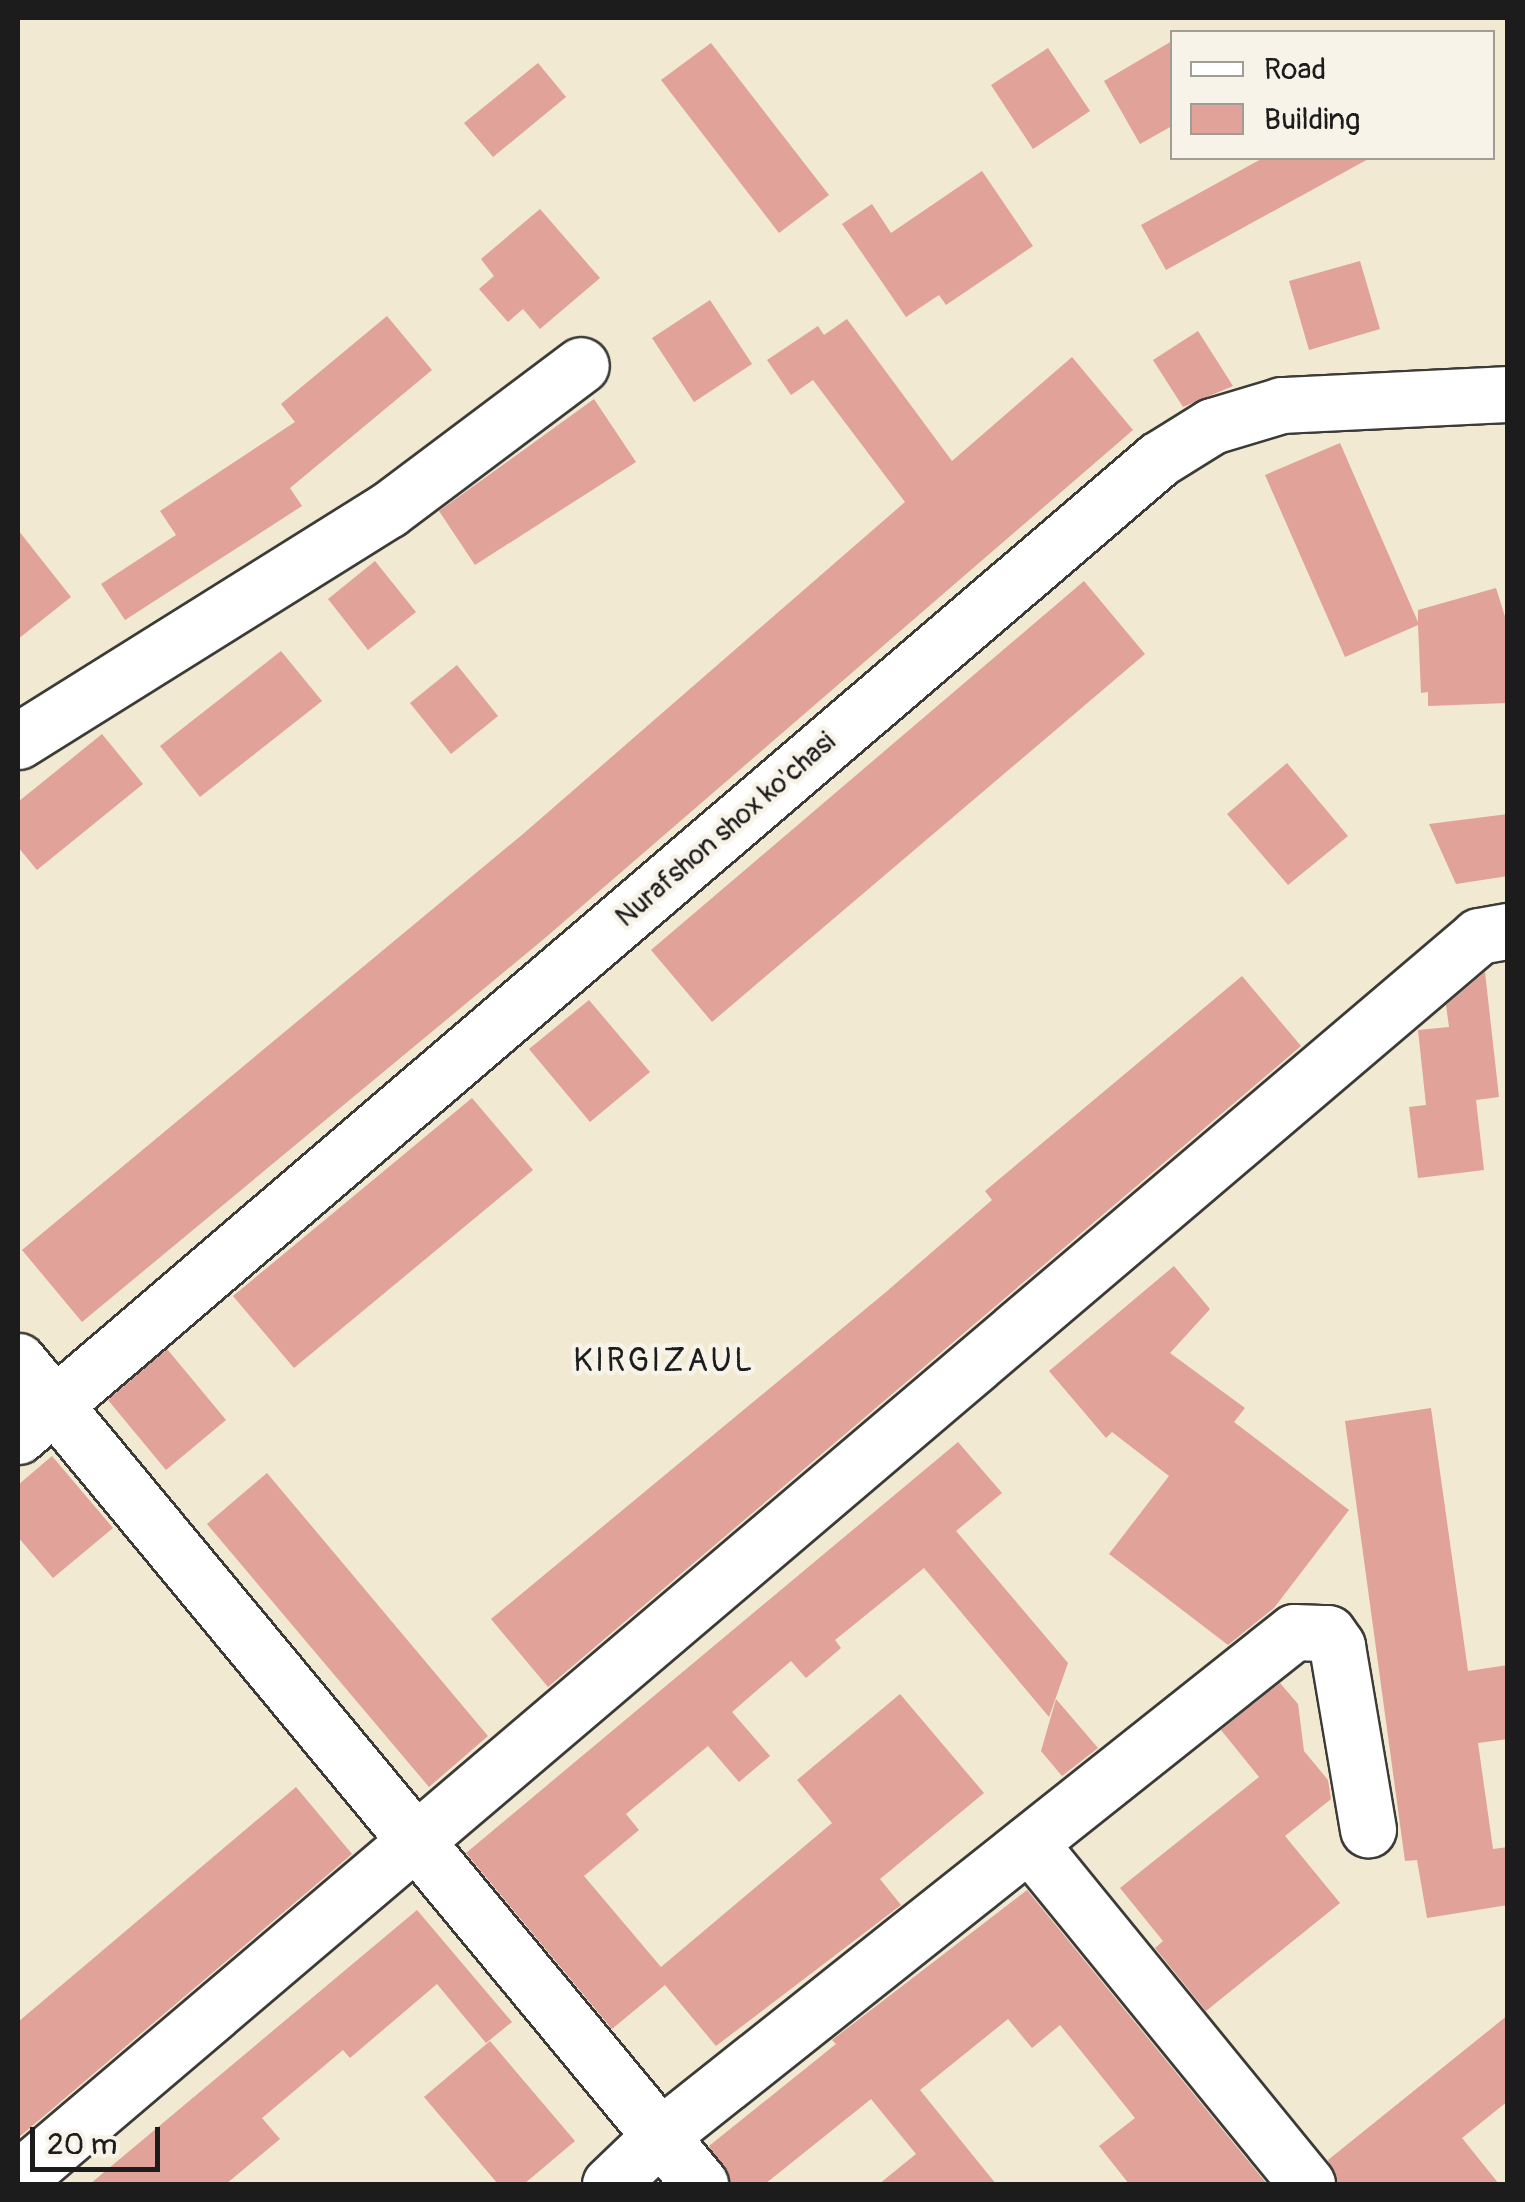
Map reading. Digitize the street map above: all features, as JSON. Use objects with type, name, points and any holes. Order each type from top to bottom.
[{"type":"street","points":[[18,742],[388,510],[581,365]]},
{"type":"street","name":"Nurafshon shox ko'chasi","points":[[35,1421],[1158,459],[1212,426],[1282,405],[1508,394]]},
{"type":"street","points":[[18,2179],[1479,936],[1508,931]]},
{"type":"street","points":[[18,1361],[35,1421],[413,1843],[700,2184]]},
{"type":"street","points":[[610,2184],[660,2136],[1294,1632],[1311,1629],[1328,1633],[1337,1646],[1368,1829]]},
{"type":"street","points":[[1029,1843],[1307,2184]]},
{"type":"building","points":[[1170,42],[1170,127],[1140,144],[1104,81]]},
{"type":"building","points":[[711,43],[829,195],[779,233],[661,80]]},
{"type":"building","points":[[1048,48],[1090,111],[1033,149],[991,85]]},
{"type":"building","points":[[538,63],[566,97],[493,157],[464,123]]},
{"type":"building","points":[[1259,160],[1366,160],[1166,270],[1141,225]]},
{"type":"building","points":[[982,171],[1033,246],[946,305],[939,295],[906,317],[842,224],[872,204],[891,233]]},
{"type":"building","points":[[540,209],[600,278],[540,329],[523,309],[508,322],[479,289],[494,276],[481,259]]},
{"type":"building","points":[[1360,261],[1380,329],[1309,350],[1289,281]]},
{"type":"building","points":[[710,300],[752,364],[694,402],[652,338]]},
{"type":"building","points":[[387,316],[432,370],[290,488],[302,506],[125,620],[101,584],[176,535],[160,511],[295,422],[281,404]]},
{"type":"building","points":[[847,319],[952,461],[1072,357],[1133,430],[545,938],[82,1322],[22,1250],[523,834],[905,502],[813,380],[791,395],[767,360],[818,326],[824,335]]},
{"type":"building","points":[[1198,331],[1233,386],[1183,407],[1153,360]]},
{"type":"building","points":[[594,399],[636,462],[475,565],[439,511]]},
{"type":"building","points":[[1340,443],[1418,622],[1418,610],[1496,588],[1508,626],[1508,703],[1428,706],[1428,692],[1421,693],[1418,625],[1345,657],[1265,475]]},
{"type":"building","points":[[18,530],[71,597],[18,639]]},
{"type":"building","points":[[375,561],[416,612],[368,650],[328,599]]},
{"type":"building","points":[[1084,581],[1145,654],[712,1022],[651,950]]},
{"type":"building","points":[[281,651],[322,701],[200,797],[160,746]]},
{"type":"building","points":[[457,665],[498,716],[451,754],[410,703]]},
{"type":"building","points":[[102,734],[143,784],[37,870],[18,847],[18,802]]},
{"type":"building","points":[[1287,763],[1348,836],[1288,885],[1227,814]]},
{"type":"building","points":[[1508,814],[1508,876],[1456,884],[1429,824]]},
{"type":"building","points":[[1485,972],[1499,1097],[1476,1100],[1484,1170],[1418,1178],[1409,1107],[1426,1105],[1418,1030],[1449,1027],[1446,1005]]},
{"type":"building","points":[[1242,976],[1301,1046],[548,1687],[491,1619],[886,1292],[992,1200],[985,1191]]},
{"type":"building","points":[[589,1000],[650,1072],[590,1122],[529,1049]]},
{"type":"building","points":[[472,1098],[533,1170],[294,1368],[233,1296]]},
{"type":"building","points":[[1174,1266],[1210,1309],[1170,1353],[1245,1408],[1234,1422],[1349,1510],[1274,1608],[1228,1645],[1109,1554],[1169,1476],[1112,1432],[1106,1438],[1049,1371]]},
{"type":"building","points":[[167,1349],[226,1420],[166,1470],[108,1400]]},
{"type":"building","points":[[1431,1408],[1468,1671],[1508,1665],[1508,1739],[1478,1743],[1493,1849],[1508,1847],[1508,1905],[1427,1918],[1417,1860],[1405,1861],[1345,1421]]},
{"type":"building","points":[[958,1442],[1002,1493],[956,1531],[1068,1663],[1049,1717],[924,1568],[835,1640],[841,1648],[806,1678],[791,1661],[732,1712],[770,1756],[739,1782],[708,1746],[626,1814],[639,1830],[584,1876],[661,1967],[832,1823],[797,1780],[900,1694],[984,1793],[880,1879],[901,1905],[716,2046],[665,1985],[612,2029],[466,1853]]},
{"type":"building","points":[[52,1456],[113,1528],[53,1578],[18,1537],[18,1485]]},
{"type":"building","points":[[267,1473],[488,1736],[429,1787],[207,1524]]},
{"type":"building","points":[[1280,1683],[1298,1704],[1304,1751],[1328,1780],[1331,1799],[1285,1836],[1340,1903],[1206,2011],[1155,1948],[1163,1941],[1120,1888],[1259,1777],[1221,1730]]},
{"type":"building","points":[[1056,1699],[1098,1748],[1062,1776],[1041,1751]]},
{"type":"building","points":[[296,1787],[352,1854],[18,2138],[18,2022]]},
{"type":"building","points":[[1027,1890],[1267,2184],[1129,2184],[1099,2146],[1135,2118],[1060,2025],[1032,2048],[1008,2019],[920,2090],[996,2184],[879,2184],[916,2154],[871,2099],[765,2184],[730,2184],[709,2146],[836,2044],[832,2040]]},
{"type":"building","points":[[417,1910],[512,2022],[486,2043],[437,1984],[350,2058],[343,2050],[262,2118],[280,2139],[226,2184],[90,2184]]},
{"type":"building","points":[[1508,2015],[1508,2101],[1462,2138],[1499,2184],[1337,2184],[1328,2160]]},
{"type":"building","points":[[490,2041],[575,2141],[524,2184],[498,2184],[424,2097]]},
{"type":"district","name":"KIRGIZAUL","points":[[664,1361]]}]
